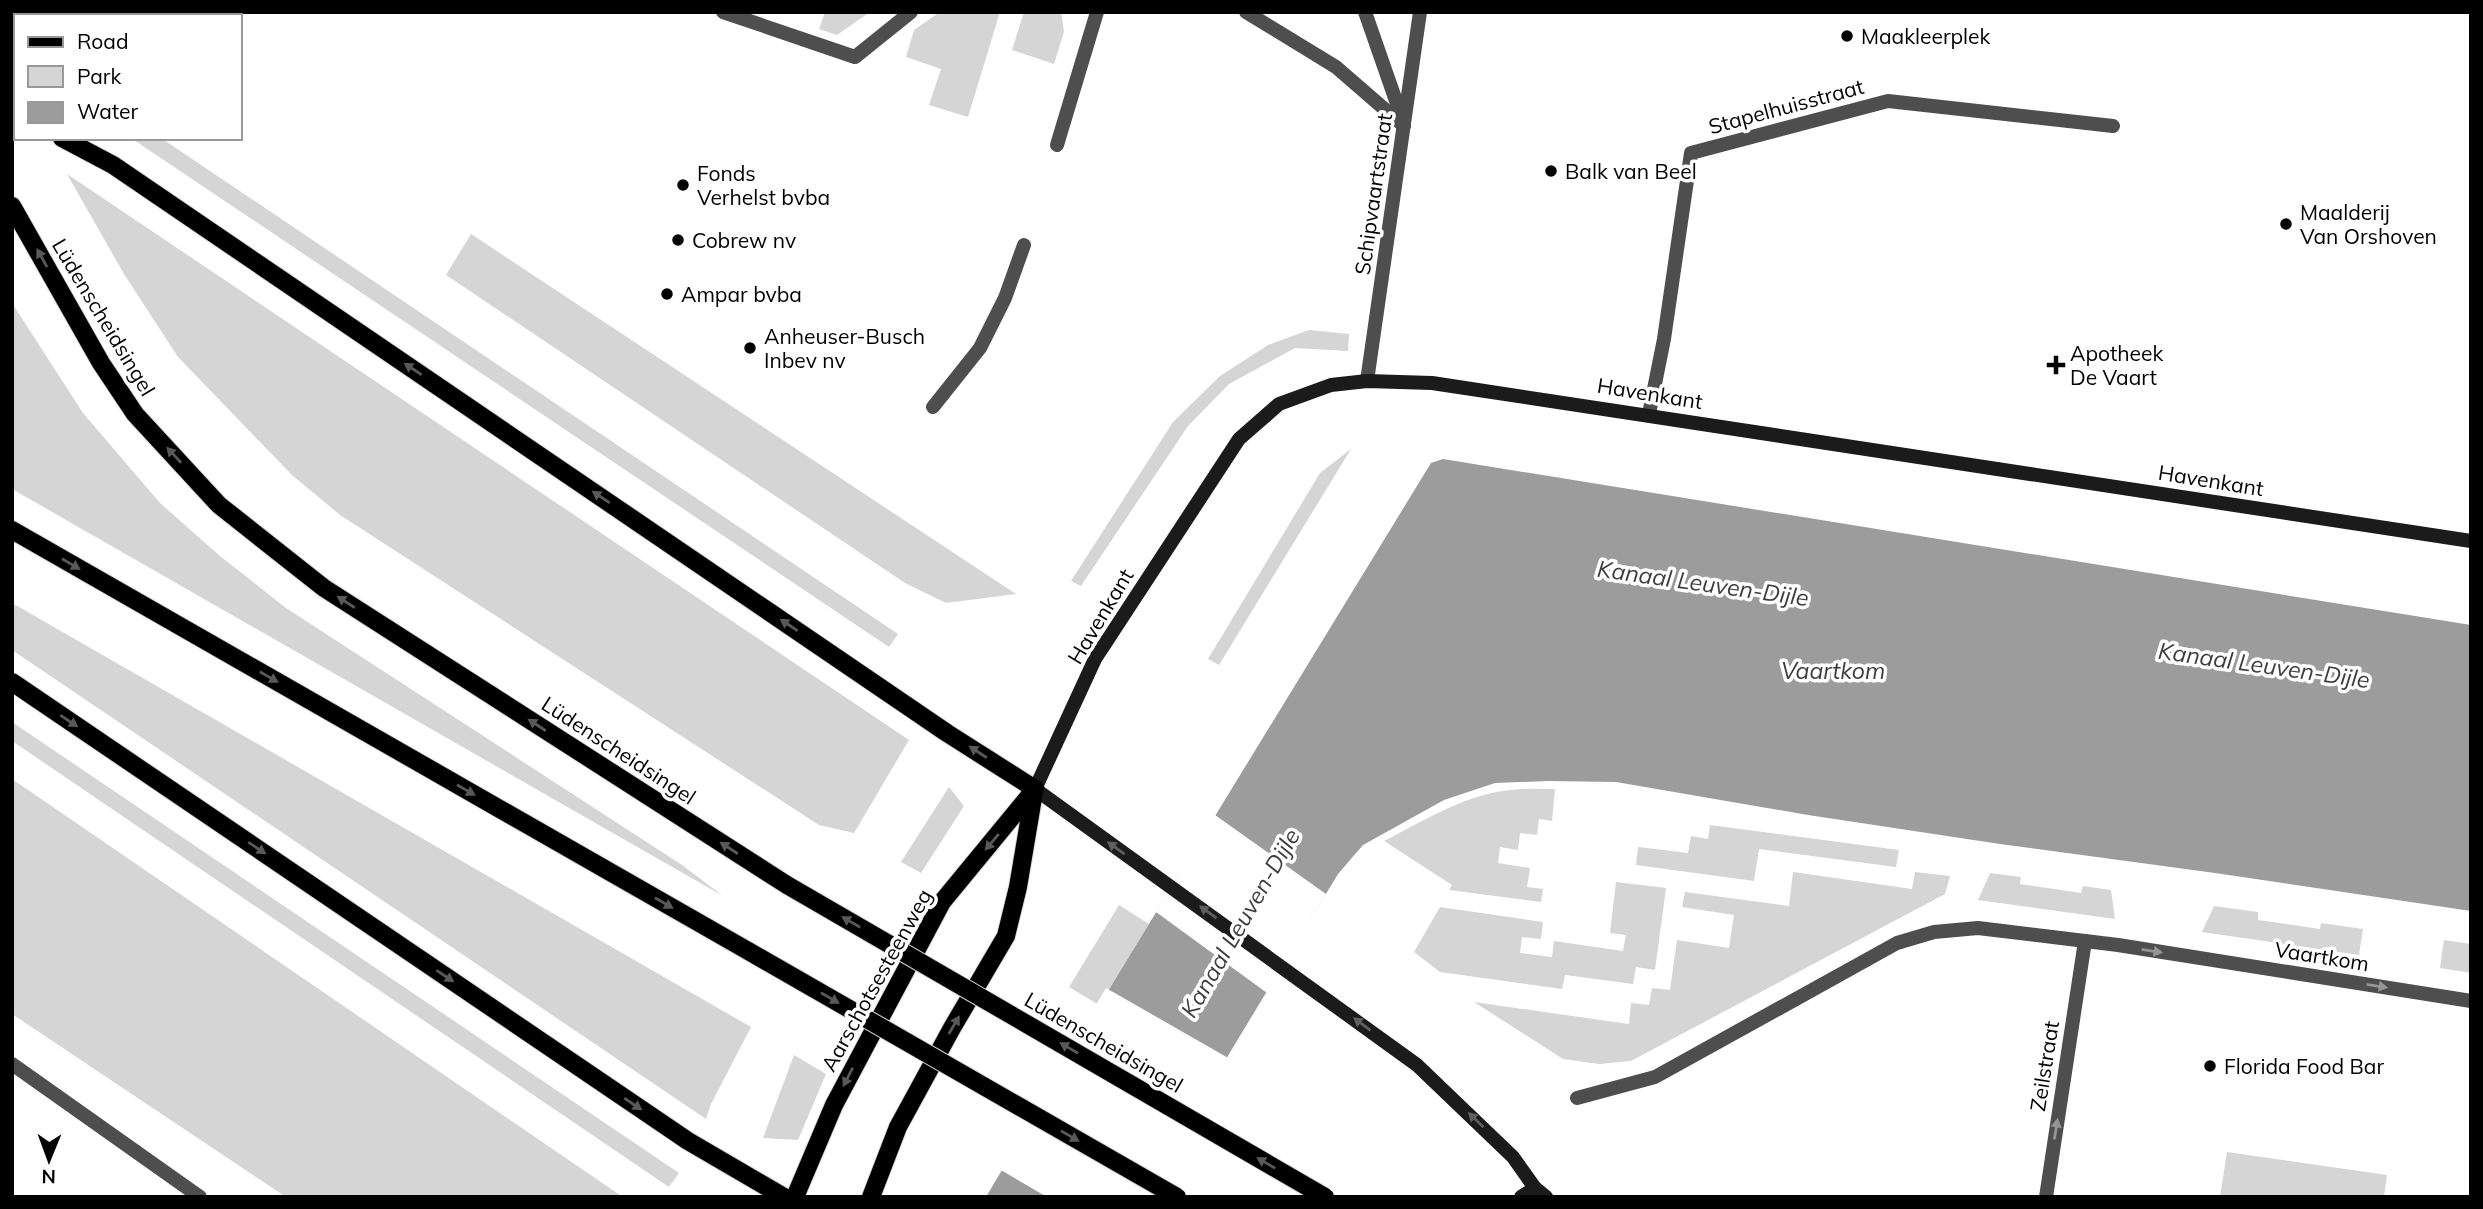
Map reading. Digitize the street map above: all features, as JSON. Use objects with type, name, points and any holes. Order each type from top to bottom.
[{"type":"main road","points":[[66,140],[113,165],[947,733],[1035,789],[1018,887],[1006,936],[898,1127],[871,1197]]},
{"type":"main road","name":"Lüdenscheidsingel","points":[[12,206],[101,363],[128,404],[219,505],[324,588],[787,884],[1325,1197]]},
{"type":"main road","points":[[12,530],[1177,1197]]},
{"type":"main road","points":[[12,682],[688,1141],[784,1197]]},
{"type":"main road","name":"Aarschotsesteenweg","points":[[795,1197],[834,1105],[942,902],[1035,789]]},
{"type":"street","points":[[723,12],[855,57],[911,12]]},
{"type":"street","points":[[1057,145],[1097,12]]},
{"type":"street","points":[[1246,12],[1336,67],[1404,125]]},
{"type":"street","points":[[1365,12],[1404,125]]},
{"type":"street","name":"Schipvaartstraat","points":[[1367,382],[1420,12]]},
{"type":"street","name":"Stapelhuisstraat","points":[[1650,414],[1664,339],[1691,153],[1888,101],[2113,126]]},
{"type":"street","points":[[933,407],[979,348],[1005,298],[1024,245]]},
{"type":"street","name":"Havenkant","points":[[1035,789],[1095,659],[1239,439],[1279,404],[1331,385],[1367,382],[1432,383],[1650,414],[2471,541]]},
{"type":"street","points":[[1035,789],[1418,1065],[1513,1157],[1540,1192],[1521,1197]]},
{"type":"street","name":"Vaartkom","points":[[1577,1098],[1655,1077],[1897,943],[1934,932],[1978,928],[2085,941],[2471,1001]]},
{"type":"street","name":"Zeilstraat","points":[[2046,1197],[2085,941]]},
{"type":"street","points":[[12,1064],[200,1197]]},
{"type":"green space","points":[[55,12],[169,12],[168,14]]},
{"type":"green space","points":[[825,12],[870,12],[837,35],[819,29]]},
{"type":"green space","points":[[940,12],[1000,12],[968,117],[929,105],[941,69],[906,57],[914,30]]},
{"type":"green space","points":[[1024,12],[1061,12],[1064,32],[1054,64],[1012,50]]},
{"type":"green space","points":[[134,140],[164,140],[898,634],[889,647]]},
{"type":"green space","points":[[67,174],[909,740],[854,833],[819,825],[340,515],[292,475],[178,357],[124,274]]},
{"type":"green space","points":[[471,234],[1016,594],[946,603],[905,583],[446,275]]},
{"type":"green space","points":[[12,303],[83,413],[160,503],[220,556],[286,608],[682,865],[723,896],[12,489]]},
{"type":"green space","points":[[1309,330],[1349,334],[1348,351],[1295,348],[1229,384],[1188,426],[1081,586],[1071,581],[1173,422],[1220,376],[1268,345]]},
{"type":"green space","points":[[1351,449],[1219,665],[1208,659],[1320,473]]},
{"type":"green space","points":[[12,603],[751,1027],[706,1119],[12,650]]},
{"type":"green space","points":[[12,722],[679,1173],[669,1187],[12,741]]},
{"type":"green space","points":[[12,779],[623,1197],[286,1197],[12,1014]]},
{"type":"green space","points":[[949,787],[964,806],[921,873],[901,862]]},
{"type":"green space","points":[[1517,789],[1555,789],[1552,821],[1539,819],[1537,835],[1520,833],[1518,850],[1500,847],[1498,863],[1530,868],[1527,887],[1543,889],[1541,902],[1449,890],[1452,885],[1384,841],[1445,810],[1478,797]]},
{"type":"green space","points":[[1710,825],[1899,850],[1896,867],[1759,849],[1754,881],[1636,865],[1638,847],[1688,853],[1691,836],[1708,839]]},
{"type":"green space","points":[[1793,872],[1912,889],[1915,872],[1950,876],[1945,894],[1631,1061],[1599,1064],[1563,1059],[1474,1002],[1629,1024],[1631,1003],[1649,1005],[1652,988],[1670,990],[1677,940],[1729,948],[1734,915],[1682,907],[1685,892],[1789,906]]},
{"type":"green space","points":[[1990,873],[2021,877],[2020,884],[2081,893],[2083,886],[2111,890],[2115,919],[1978,900]]},
{"type":"green space","points":[[1616,882],[1666,888],[1655,970],[1636,967],[1633,984],[1565,975],[1562,989],[1440,972],[1414,952],[1440,907],[1543,922],[1541,939],[1522,937],[1520,953],[1552,957],[1554,941],[1623,951],[1626,935],[1610,933]]},
{"type":"green space","points":[[1119,905],[1149,924],[1099,1005],[1069,987]]},
{"type":"green space","points":[[2214,906],[2258,912],[2258,920],[2320,929],[2321,923],[2363,929],[2359,955],[2202,932]]},
{"type":"green space","points":[[2444,940],[2471,944],[2471,973],[2440,968]]},
{"type":"green space","points":[[794,1055],[826,1074],[798,1140],[763,1138]]},
{"type":"green space","points":[[2227,1152],[2387,1175],[2384,1197],[2220,1197]]},
{"type":"water","name":"Vaartkom","points":[[1443,459],[2471,625],[2471,911],[2000,844],[1616,782],[1495,783],[1444,800],[1363,845],[1338,874],[1229,1054],[1151,1197],[986,1197],[1111,986],[1431,463]]},
{"type":"pier","points":[[1215,815],[1326,894],[1267,993],[1156,912]]},
{"type":"pier","points":[[1106,988],[1230,1059],[1155,1197],[1047,1197],[999,1169]]},
{"type":"place","name":"Maakleerplek","points":[[1847,36]]},
{"type":"place","name":"Balk van Beel","points":[[1551,171]]},
{"type":"place","name":"Fonds Verhelst bvba","points":[[683,185]]},
{"type":"place","name":"Maalderij Van Orshoven","points":[[2286,224]]},
{"type":"place","name":"Cobrew nv","points":[[678,240]]},
{"type":"place","name":"Ampar bvba","points":[[667,294]]},
{"type":"place","name":"Anheuser-Busch Inbev nv","points":[[750,348]]},
{"type":"place","name":"Apotheek De Vaart","points":[[2056,365]]},
{"type":"place","name":"Florida Food Bar","points":[[2210,1066]]},
{"type":"water label","name":"Kanaal Leuven-Dijle","points":[[1703,583]]},
{"type":"water label","name":"Kanaal Leuven-Dijle","points":[[2264,665]]},
{"type":"water label","name":"Kanaal Leuven-Dijle","points":[[1240,923]]}]
